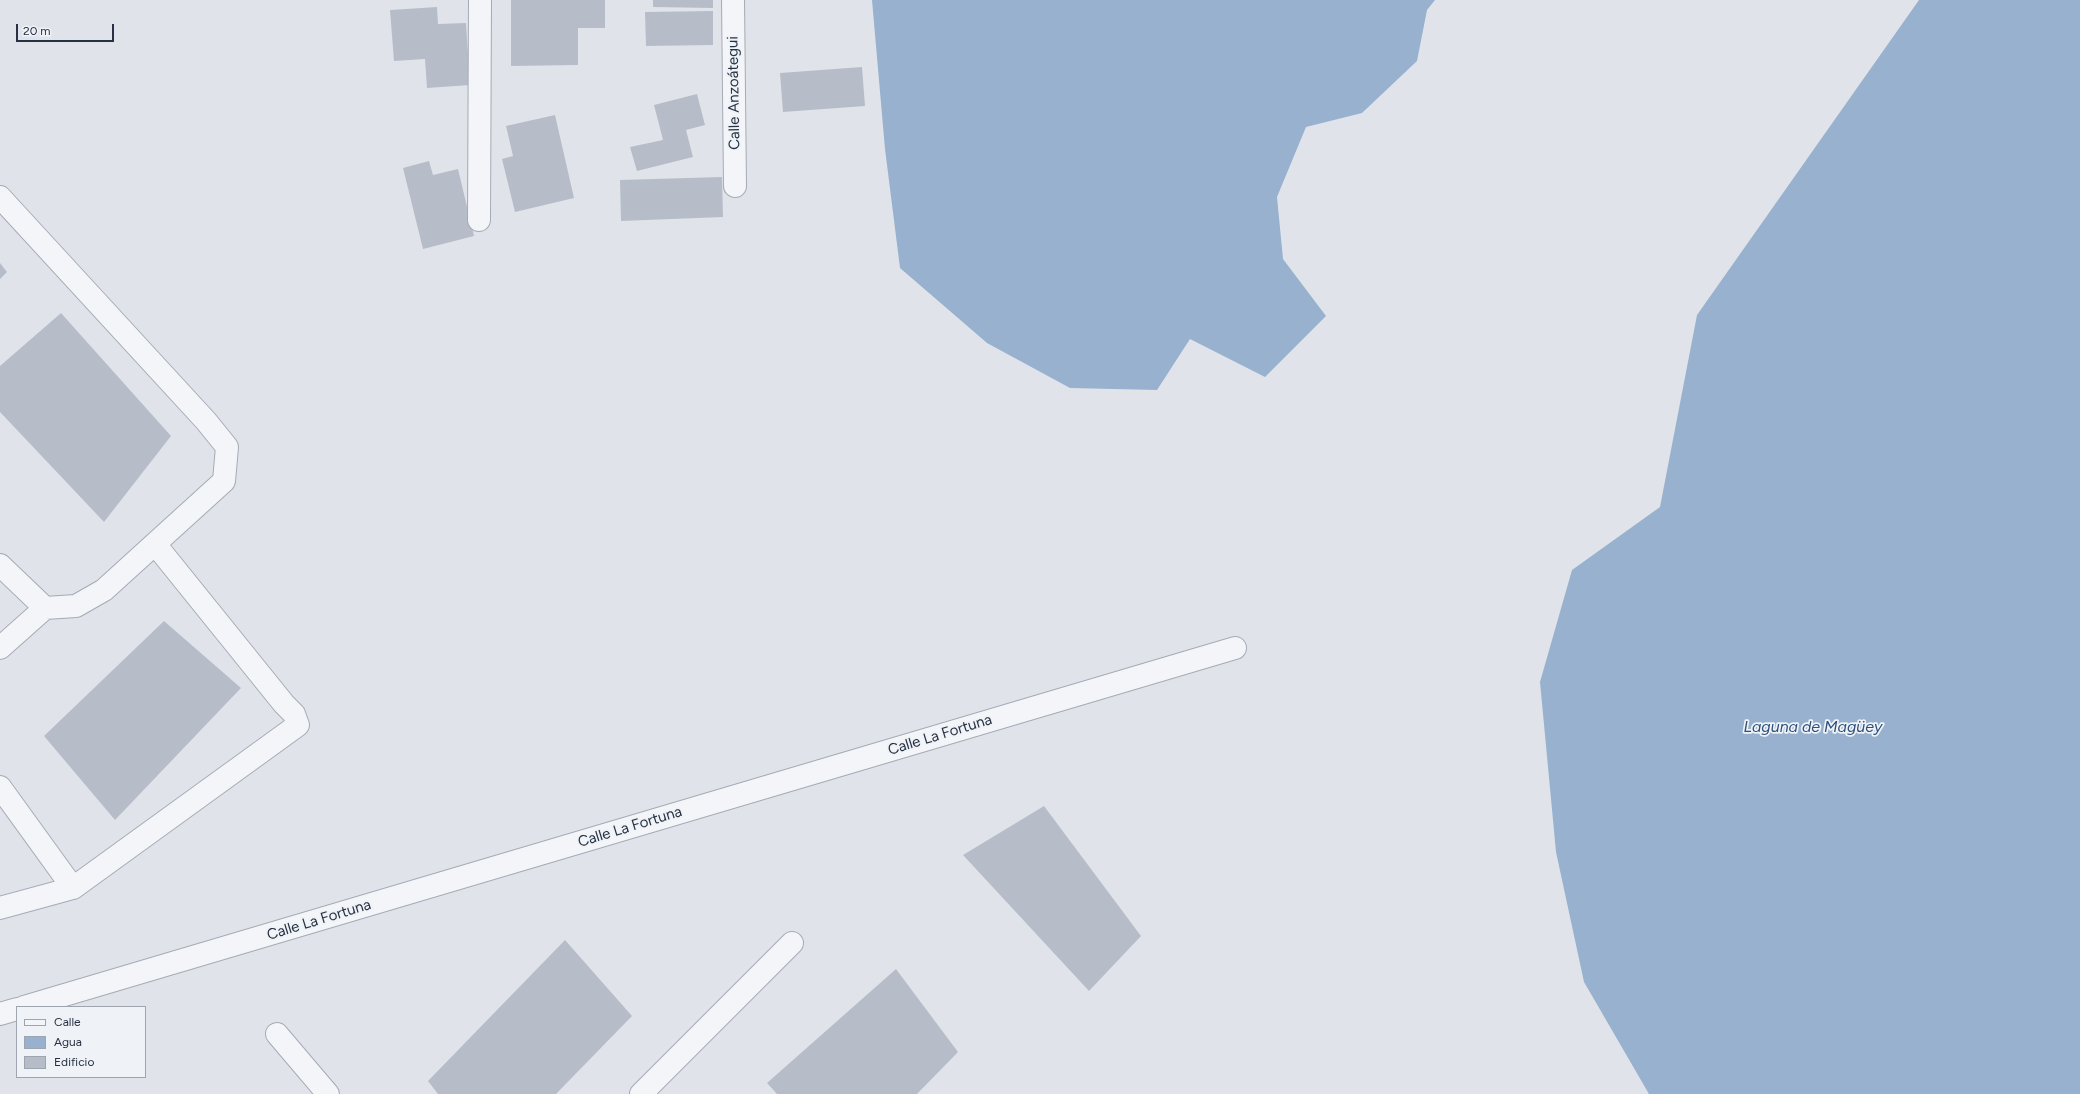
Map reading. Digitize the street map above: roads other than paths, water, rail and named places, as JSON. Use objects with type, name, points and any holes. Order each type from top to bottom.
[{"type":"street","points":[[479,220],[480,0]]},
{"type":"street","name":"Calle Anzoátegui","points":[[733,0],[735,186]]},
{"type":"street","points":[[0,197],[206,421],[227,447],[224,481],[104,590],[76,606],[45,608],[0,648]]},
{"type":"street","points":[[0,908],[73,888],[298,725],[294,714],[284,704],[154,544]]},
{"type":"street","points":[[0,565],[45,608]]},
{"type":"street","name":"Calle La Fortuna","points":[[27,1006],[1235,648]]},
{"type":"street","points":[[0,787],[73,888]]},
{"type":"street","points":[[641,1094],[792,943]]},
{"type":"street","points":[[0,1014],[16,1009]]},
{"type":"street","points":[[277,1034],[319,1091]]},
{"type":"water","points":[[872,0],[1435,0],[1427,10],[1417,61],[1362,113],[1306,127],[1277,197],[1283,259],[1326,316],[1265,377],[1190,339],[1157,390],[1070,388],[987,343],[900,268],[885,149]]},
{"type":"water","name":"Laguna de Magüey","points":[[1919,0],[2080,0],[2080,1094],[1649,1094],[1584,982],[1556,852],[1540,682],[1572,570],[1660,507],[1697,315]]}]
